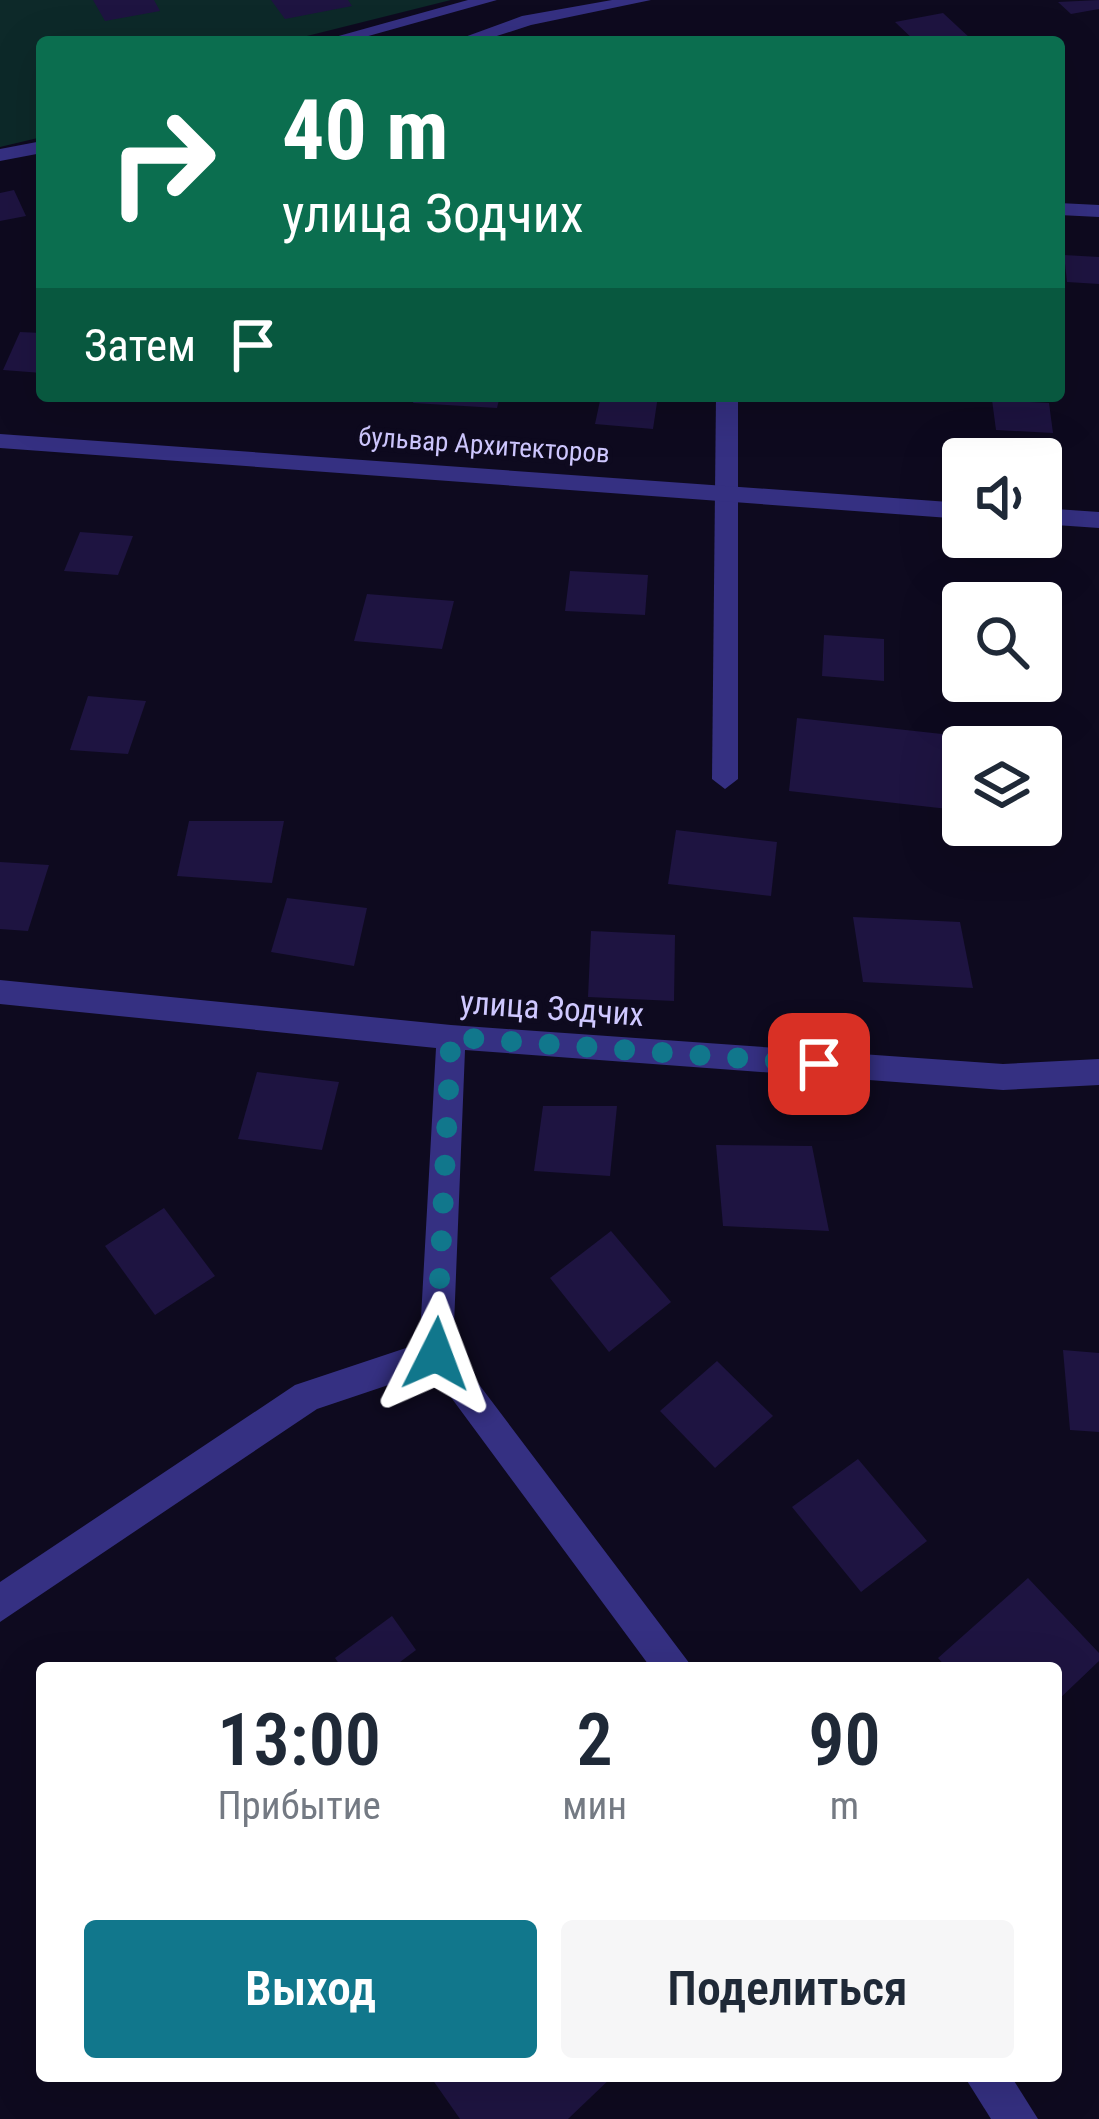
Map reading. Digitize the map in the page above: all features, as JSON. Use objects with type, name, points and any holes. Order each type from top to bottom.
[{"type":"street","points":[[375,36],[488,0]]},
{"type":"street","points":[[474,36],[540,8],[642,0]]},
{"type":"street","points":[[0,155],[36,148]]},
{"type":"street","points":[[1065,209],[1099,211]]},
{"type":"street","points":[[724,779],[727,402]]},
{"type":"street","name":"бульвар Архитекторов","points":[[0,442],[942,509]]},
{"type":"street","points":[[1062,517],[1099,520]]},
{"type":"street","name":"улица Зодчих","points":[[0,992],[451,1037],[1003,1077],[1099,1072]]},
{"type":"street","points":[[451,1037],[436,1354],[669,1662]]},
{"type":"street","points":[[0,1604],[308,1396],[436,1354]]},
{"type":"street","points":[[989,2082],[1017,2119]]},
{"type":"green space","points":[[0,0],[451,0],[307,36],[36,36],[36,138],[0,147]]},
{"type":"building","points":[[93,0],[154,0],[160,11],[105,21]]},
{"type":"building","points":[[271,0],[348,0],[352,6],[285,19]]},
{"type":"building","points":[[1099,0],[1099,9],[1071,14],[1058,2]]},
{"type":"building","points":[[943,13],[968,36],[910,36],[895,22]]},
{"type":"building","points":[[14,190],[26,216],[0,221],[0,193]]},
{"type":"building","points":[[1065,255],[1099,257],[1099,284],[1067,282]]},
{"type":"building","points":[[20,332],[36,333],[36,373],[3,370]]},
{"type":"building","points":[[413,402],[498,402],[497,408]]},
{"type":"building","points":[[600,402],[657,402],[653,429],[595,424]]},
{"type":"building","points":[[992,402],[1049,403],[1053,433],[996,430]]},
{"type":"building","points":[[80,532],[133,536],[118,575],[64,571]]},
{"type":"building","points":[[570,571],[648,575],[645,615],[565,611]]},
{"type":"building","points":[[367,594],[454,601],[442,649],[354,641]]},
{"type":"building","points":[[824,635],[884,639],[884,681],[822,676]]},
{"type":"building","points":[[88,696],[146,701],[128,754],[70,750]]},
{"type":"building","points":[[797,718],[942,734],[942,808],[789,791]]},
{"type":"building","points":[[189,821],[284,821],[272,883],[177,876]]},
{"type":"building","points":[[676,830],[777,842],[771,896],[668,884]]},
{"type":"building","points":[[0,862],[49,865],[28,931],[0,929]]},
{"type":"building","points":[[287,898],[367,908],[354,966],[271,952]]},
{"type":"building","points":[[853,917],[960,922],[973,988],[863,982]]},
{"type":"building","points":[[591,931],[675,935],[674,1001],[588,997]]},
{"type":"building","points":[[257,1072],[339,1082],[322,1150],[238,1139]]},
{"type":"building","points":[[543,1106],[617,1106],[610,1176],[534,1171]]},
{"type":"building","points":[[716,1145],[812,1146],[829,1231],[723,1226]]},
{"type":"building","points":[[164,1208],[215,1276],[155,1315],[105,1246]]},
{"type":"building","points":[[611,1231],[671,1302],[609,1352],[550,1278]]},
{"type":"building","points":[[1063,1350],[1099,1353],[1099,1432],[1070,1430]]},
{"type":"building","points":[[717,1361],[773,1416],[715,1468],[660,1411]]},
{"type":"building","points":[[858,1459],[927,1541],[861,1592],[792,1507]]},
{"type":"building","points":[[1028,1578],[1099,1653],[1099,1661],[1062,1696],[1062,1662],[942,1662],[938,1658]]},
{"type":"building","points":[[392,1616],[416,1650],[400,1662],[338,1662],[335,1658]]},
{"type":"building","points":[[434,2082],[607,2082],[568,2119],[460,2119]]},
{"type":"route","points":[[436,1354],[451,1037],[819,1064]]}]
